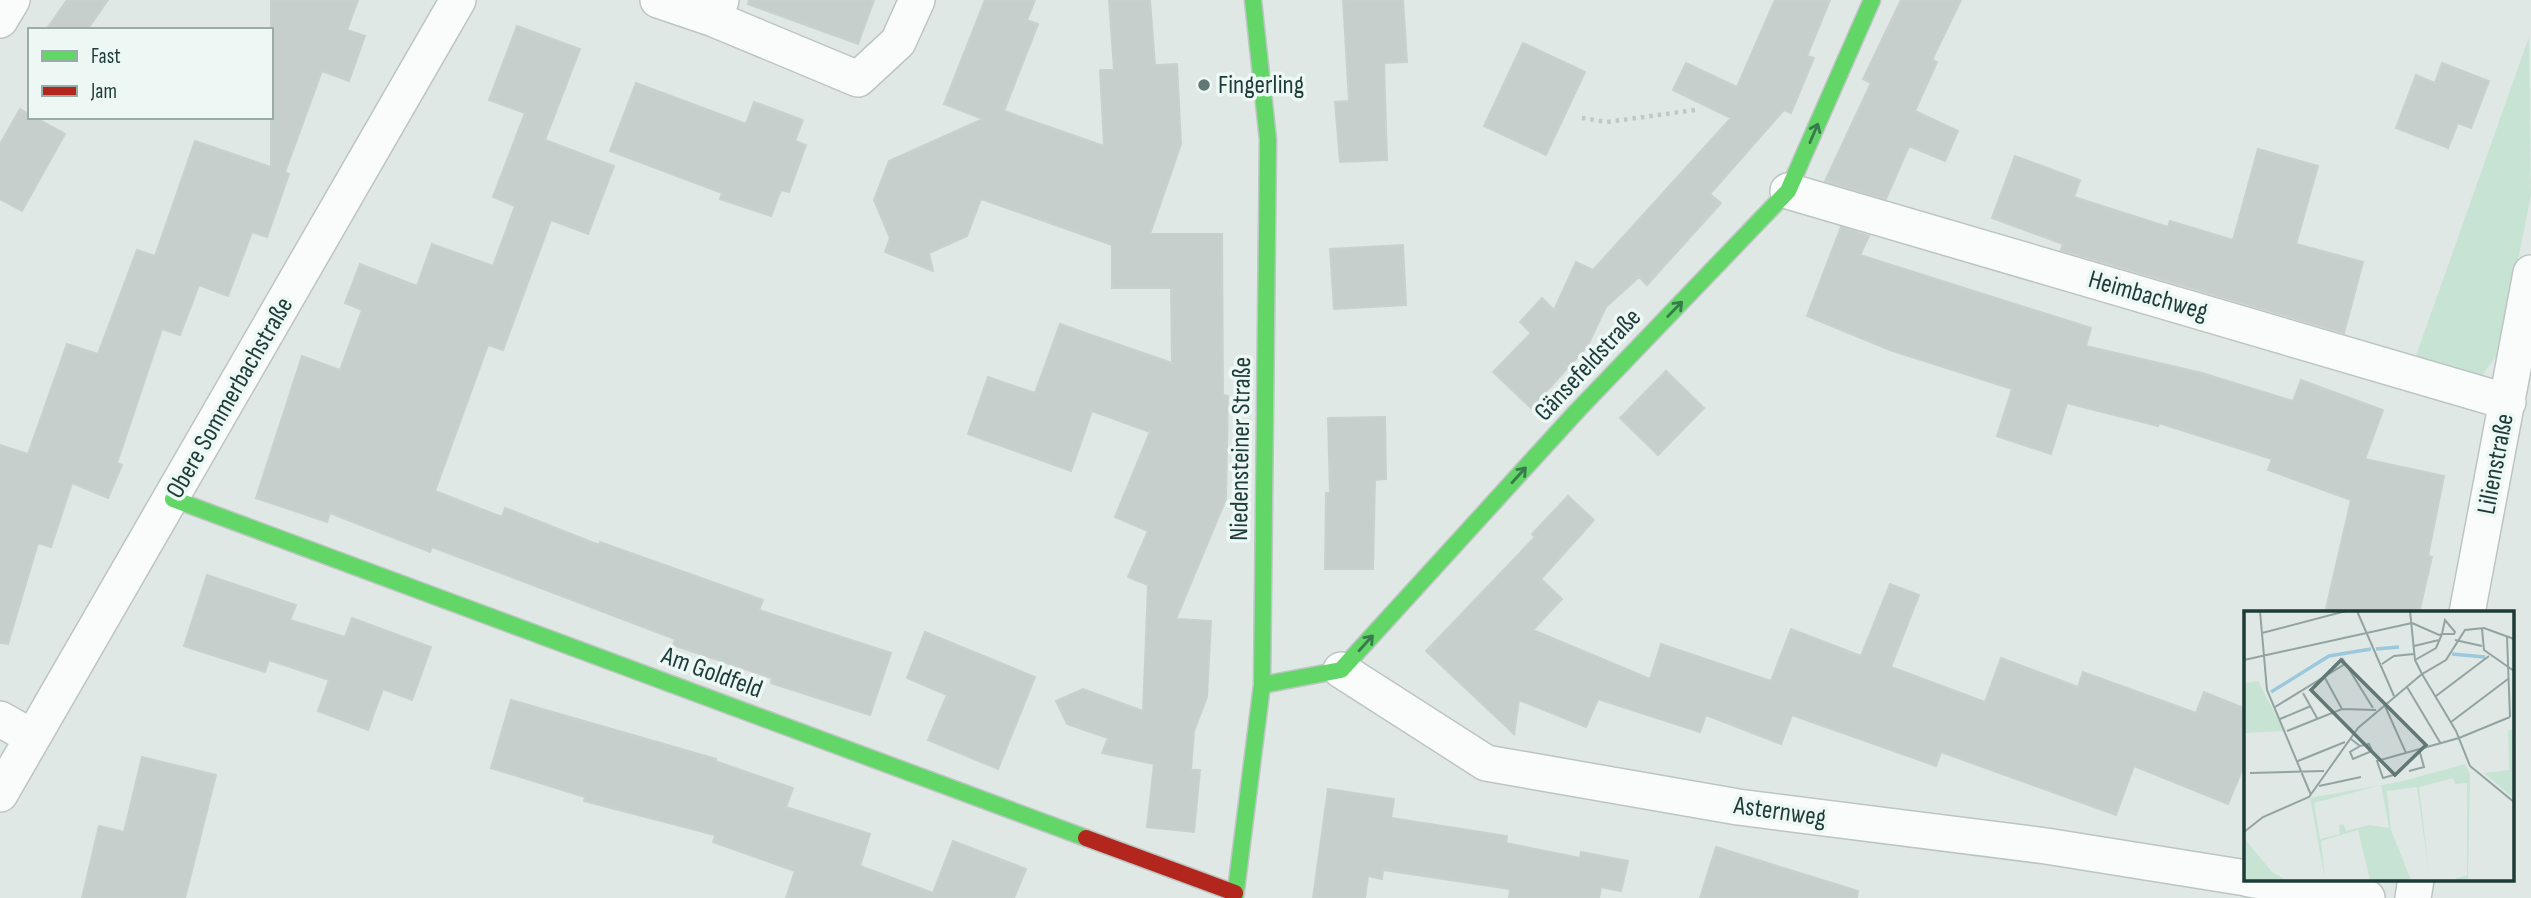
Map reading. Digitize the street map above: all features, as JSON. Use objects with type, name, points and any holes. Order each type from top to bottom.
[{"type":"street","points":[[0,20],[12,0]]},
{"type":"street","name":"Obere Sommerbachstraße","points":[[0,794],[173,499],[458,0]]},
{"type":"street","points":[[657,0],[717,10],[858,79],[898,42],[917,0]]},
{"type":"street","name":"Niedensteiner Straße","points":[[1235,896],[1262,685],[1268,140],[1253,0]]},
{"type":"street","name":"Gänsefeldstraße","points":[[1341,670],[1577,411],[1788,191],[1872,0]]},
{"type":"street","name":"Heimbachweg","points":[[1788,191],[2508,402]]},
{"type":"street","name":"Lilienstraße","points":[[2467,611],[2531,273]]},
{"type":"street","name":"Am Goldfeld","points":[[173,499],[1235,896]]},
{"type":"street","points":[[1262,685],[1341,670]]},
{"type":"street","name":"Asternweg","points":[[1341,670],[1486,763],[1738,807],[2046,846],[2244,878]]},
{"type":"street","points":[[0,719],[32,737]]},
{"type":"street","name":"Asternweg","points":[[2259,880],[2367,898]]},
{"type":"street","points":[[2413,898],[2416,880]]},
{"type":"path","points":[[1582,118],[1607,122],[1695,110]]},
{"type":"green space","points":[[2529,37],[2531,195],[2500,351],[2477,382],[2412,367]]},
{"type":"building","points":[[67,0],[108,0],[88,28],[47,28]]},
{"type":"building","points":[[271,0],[358,0],[347,30],[365,36],[349,81],[322,71],[285,172],[289,174],[267,237],[252,232],[228,296],[199,285],[180,335],[162,329],[117,463],[122,465],[108,498],[72,483],[51,547],[38,543],[8,644],[0,643],[0,445],[28,454],[67,344],[98,354],[137,250],[155,256],[195,141],[271,167]]},
{"type":"building","points":[[749,0],[874,0],[858,44],[748,4]]},
{"type":"building","points":[[985,0],[1035,0],[1027,20],[1038,24],[1004,111],[1104,146],[1100,70],[1114,70],[1109,0],[1150,0],[1155,65],[1177,64],[1181,144],[1150,234],[1222,234],[1223,395],[1228,396],[1226,499],[1176,619],[1211,621],[1207,697],[1194,731],[1191,770],[1200,770],[1194,832],[1147,827],[1154,764],[1102,753],[1108,738],[1067,724],[1056,701],[1083,689],[1143,711],[1148,585],[1128,577],[1148,531],[1115,517],[1150,432],[1092,411],[1071,471],[968,434],[988,377],[1035,393],[1060,324],[1172,363],[1171,288],[1112,288],[1112,245],[981,199],[967,236],[929,253],[933,271],[885,252],[890,238],[874,200],[889,161],[983,119],[944,104]]},
{"type":"building","points":[[1343,0],[1403,0],[1407,62],[1384,63],[1387,160],[1340,162],[1335,102],[1349,101]]},
{"type":"building","points":[[1775,0],[1830,0],[1807,56],[1814,58],[1791,113],[1784,110],[1710,194],[1721,203],[1647,285],[1639,277],[1606,307],[1587,347],[1531,408],[1493,372],[1531,333],[1520,322],[1542,298],[1554,310],[1576,262],[1593,270],[1731,118],[1673,90],[1686,63],[1737,87]]},
{"type":"building","points":[[1901,0],[1961,0],[1932,60],[1937,62],[1915,111],[1958,131],[1945,161],[1909,146],[1886,199],[1825,181],[1871,83],[1863,79]]},
{"type":"building","points":[[517,26],[580,49],[545,140],[614,166],[588,234],[551,220],[503,350],[488,345],[435,491],[502,517],[505,508],[599,545],[600,542],[763,600],[759,610],[891,653],[870,715],[771,683],[772,678],[673,645],[675,639],[432,547],[430,552],[330,513],[327,522],[256,498],[302,356],[340,370],[362,310],[345,303],[360,264],[417,286],[432,244],[493,266],[515,206],[493,197],[525,113],[489,100]]},
{"type":"building","points":[[1523,43],[1585,72],[1546,155],[1484,126]]},
{"type":"building","points":[[2442,63],[2489,81],[2471,128],[2458,123],[2448,148],[2396,128],[2416,75],[2435,83]]},
{"type":"building","points":[[636,83],[746,124],[754,102],[803,120],[795,141],[806,145],[789,192],[781,190],[771,216],[720,199],[722,193],[610,151]]},
{"type":"building","points":[[20,109],[28,113],[28,119],[38,119],[65,134],[22,211],[0,199],[0,144]]},
{"type":"building","points":[[2258,149],[2318,166],[2296,244],[2363,262],[2344,333],[2061,250],[2063,244],[1992,218],[2015,156],[2080,180],[2074,197],[2168,227],[2170,221],[2233,240]]},
{"type":"building","points":[[1841,227],[1869,236],[1860,255],[2091,328],[2086,346],[2202,373],[2293,401],[2301,380],[2383,410],[2365,459],[2444,476],[2428,556],[2432,557],[2419,611],[2325,611],[2351,500],[2268,470],[2272,459],[2159,423],[2158,426],[2067,403],[2051,454],[1997,436],[2012,389],[1890,350],[1807,316]]},
{"type":"building","points":[[1403,245],[1406,305],[1334,309],[1330,249]]},
{"type":"building","points":[[1666,371],[1704,408],[1658,455],[1620,418]]},
{"type":"building","points":[[1385,417],[1386,479],[1375,480],[1373,569],[1325,569],[1326,493],[1330,493],[1328,418]]},
{"type":"building","points":[[1568,496],[1594,520],[1541,579],[1562,599],[1533,630],[1650,679],[1661,644],[1771,681],[1791,629],[1861,656],[1890,584],[1919,595],[1891,667],[1985,702],[2001,658],[2078,687],[2083,672],[2196,713],[2204,692],[2244,708],[2244,766],[2228,804],[2134,766],[2116,815],[1941,752],[1936,766],[1792,715],[1781,744],[1706,715],[1700,732],[1598,699],[1586,727],[1519,700],[1514,734],[1426,651],[1535,537],[1532,534]]},
{"type":"building","points":[[207,575],[296,605],[290,620],[345,637],[352,618],[431,647],[412,700],[383,689],[368,730],[318,711],[329,680],[269,660],[265,672],[184,646]]},
{"type":"building","points":[[925,632],[1035,677],[998,769],[928,740],[947,695],[907,678]]},
{"type":"building","points":[[511,700],[716,759],[715,761],[793,788],[786,807],[870,834],[860,866],[933,893],[953,841],[1026,869],[1014,898],[786,898],[795,871],[713,842],[715,835],[584,801],[585,797],[491,768]]},
{"type":"building","points":[[142,757],[216,775],[185,898],[82,898],[99,826],[124,832]]},
{"type":"building","points":[[1328,789],[1394,799],[1391,818],[1507,836],[1506,843],[1580,858],[1581,852],[1628,861],[1621,891],[1601,887],[1599,898],[1509,898],[1510,889],[1383,870],[1382,879],[1368,876],[1365,898],[1313,898]]},
{"type":"building","points":[[1716,847],[1858,891],[1857,898],[1700,898]]},
{"type":"traffic: fast","points":[[1235,898],[1262,685],[1268,140],[1253,0]]},
{"type":"traffic: fast","points":[[1262,685],[1341,670],[1577,411],[1788,191],[1872,0]]},
{"type":"traffic: fast","points":[[173,499],[1086,838]]},
{"type":"traffic: jam","points":[[1086,838],[1235,893]]},
{"type":"place","name":"Fingerling","points":[[1204,85]]}]
